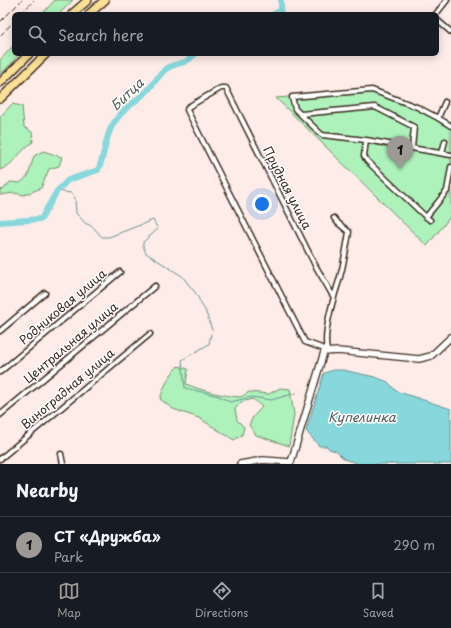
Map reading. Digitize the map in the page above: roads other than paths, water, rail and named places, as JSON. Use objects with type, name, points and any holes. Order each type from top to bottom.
[{"type":"highway","points":[[74,12],[88,0]]},
{"type":"highway","points":[[91,12],[105,0]]},
{"type":"highway","points":[[0,83],[27,56]]},
{"type":"highway","points":[[0,99],[44,56]]},
{"type":"street","points":[[438,12],[447,0]]},
{"type":"street","points":[[439,22],[451,32]]},
{"type":"street","name":"Прудная улица","points":[[327,350],[305,342],[187,110],[188,107],[221,88],[226,88],[315,265],[333,296]]},
{"type":"street","points":[[451,126],[407,102],[366,89],[292,98],[294,106],[322,135],[366,140],[451,155]]},
{"type":"street","points":[[438,118],[445,102]]},
{"type":"street","points":[[301,114],[375,107],[414,127],[412,148]]},
{"type":"street","points":[[366,140],[364,156],[367,161],[430,220]]},
{"type":"street","points":[[442,153],[445,141]]},
{"type":"street","points":[[426,217],[447,192],[451,167]]},
{"type":"street","points":[[327,350],[325,341],[333,296],[337,287],[349,232],[334,218]]},
{"type":"street","name":"Родниковая улица","points":[[0,372],[120,272]]},
{"type":"street","name":"Центральная улица","points":[[0,415],[155,286]]},
{"type":"street","points":[[0,331],[45,293]]},
{"type":"street","name":"Виноградная улица","points":[[0,459],[150,334]]},
{"type":"street","points":[[327,350],[419,359],[431,356],[451,337]]},
{"type":"street","points":[[240,464],[263,460],[294,463],[323,354],[327,350]]},
{"type":"street","points":[[61,454],[63,464]]},
{"type":"water","name":"Купелинка","points":[[334,370],[343,370],[375,377],[388,382],[396,391],[451,409],[451,464],[360,464],[344,459],[336,451],[329,449],[327,446],[319,446],[306,431],[324,373]]},
{"type":"waterway","name":"Битца","points":[[278,12],[281,10],[281,0]]},
{"type":"waterway","name":"Битца","points":[[0,222],[41,219],[57,191],[68,180],[98,170],[111,127],[118,117],[125,109],[149,90],[160,74],[166,69],[173,65],[187,61],[193,56]]},
{"type":"waterway","name":"Купелинка","points":[[57,191],[71,193],[75,198],[76,213],[85,223],[93,227],[102,237],[109,237],[153,220],[158,229],[143,242],[146,253],[182,276],[197,295],[205,310],[212,330]]},
{"type":"waterway","name":"Купелинка","points":[[211,334],[209,344],[182,360],[185,388],[219,396],[230,402],[252,397],[271,400],[296,393]]},
{"type":"railway","points":[[0,22],[22,0]]},
{"type":"railway","points":[[23,12],[34,0]]},
{"type":"railway","points":[[0,36],[12,23]]},
{"type":"place","name":"СТ «Дружба»","points":[[400,169]]}]
